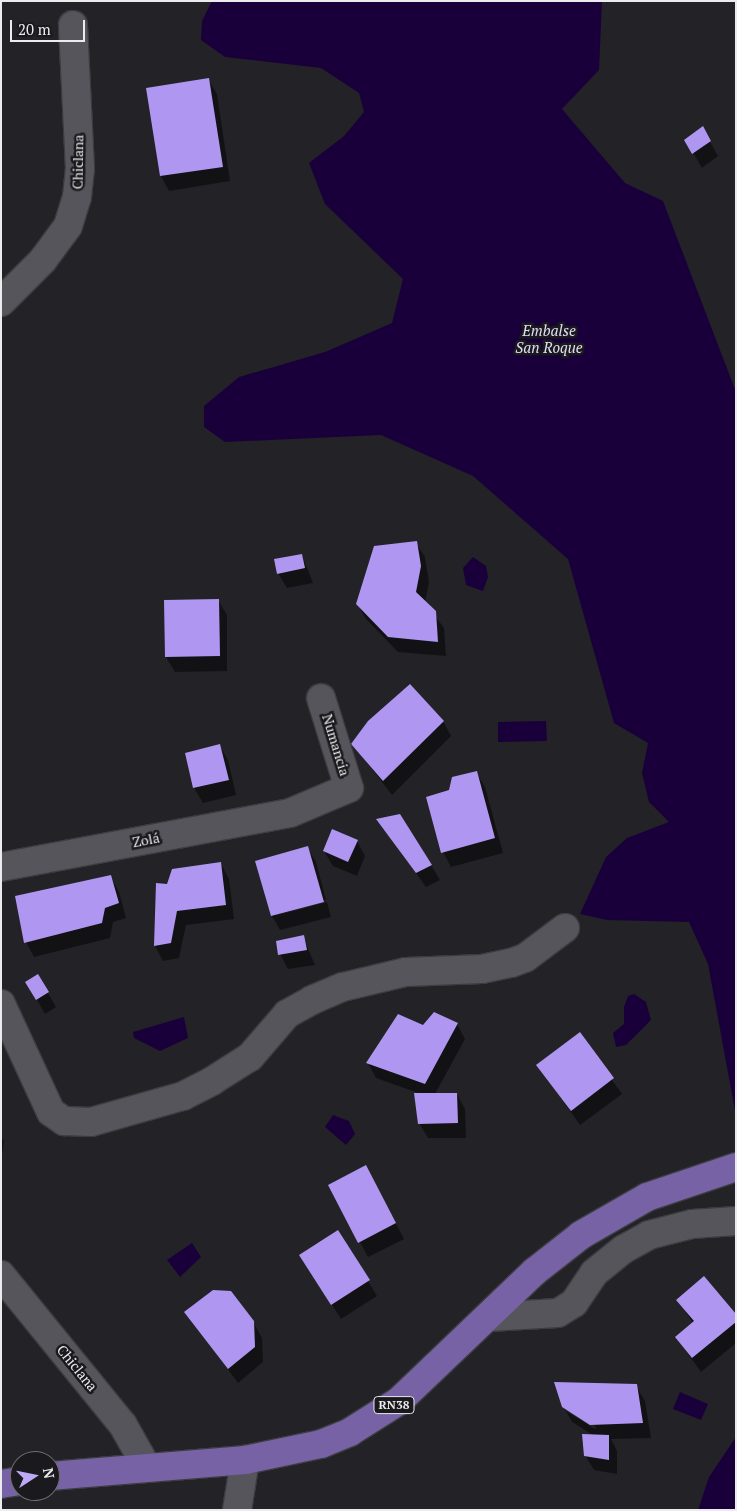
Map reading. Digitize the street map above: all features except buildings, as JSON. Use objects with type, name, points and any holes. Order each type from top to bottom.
[{"type":"main road","name":"RN38","points":[[60,1475],[146,1466],[245,1460],[321,1444],[376,1417],[418,1384],[555,1253],[581,1234],[625,1208],[673,1188],[736,1167]]},
{"type":"street","name":"Chiclana","points":[[1,302],[43,260],[68,226],[77,197],[80,169],[73,25]]},
{"type":"street","name":"Numancia","points":[[290,813],[349,788],[322,698]]},
{"type":"street","name":"Zolá","points":[[1,867],[290,813]]},
{"type":"street","points":[[1,1004],[51,1112],[64,1121],[91,1122],[183,1096],[212,1082],[250,1057],[288,1014],[312,1000],[343,987],[406,972],[482,969],[511,963],[525,958],[564,928]]},
{"type":"street","points":[[489,1317],[558,1313],[574,1303],[594,1273],[624,1249],[649,1235],[692,1224],[736,1220]]},
{"type":"street","name":"Chiclana","points":[[1,1275],[123,1426],[146,1466]]},
{"type":"street","points":[[237,1510],[245,1460]]},
{"type":"water","name":"Embalse San Roque","points":[[212,1],[602,1],[599,70],[562,109],[625,183],[663,201],[736,392],[736,1116],[708,964],[689,922],[607,920],[580,914],[606,857],[627,838],[669,822],[649,802],[642,773],[648,743],[614,723],[568,559],[473,476],[381,435],[225,442],[204,427],[204,406],[239,377],[325,352],[392,323],[403,279],[325,204],[309,163],[344,136],[364,112],[359,93],[321,68],[225,57],[201,40],[202,21]]},
{"type":"water","points":[[473,557],[486,566],[488,577],[483,591],[466,585],[463,568]]},
{"type":"water","points":[[546,721],[547,741],[498,742],[498,722]]},
{"type":"water","points":[[634,994],[646,1002],[651,1020],[626,1045],[616,1047],[613,1033],[624,1024],[624,1007],[628,996]]},
{"type":"water","points":[[184,1017],[188,1038],[160,1051],[134,1038],[133,1032]]},
{"type":"water","points":[[333,1115],[349,1121],[355,1134],[346,1145],[325,1127]]},
{"type":"water","points":[[192,1243],[201,1257],[180,1277],[167,1260]]},
{"type":"water","points":[[680,1392],[708,1404],[701,1420],[673,1409]]},
{"type":"water","points":[[736,1437],[736,1510],[698,1510],[709,1477]]}]
